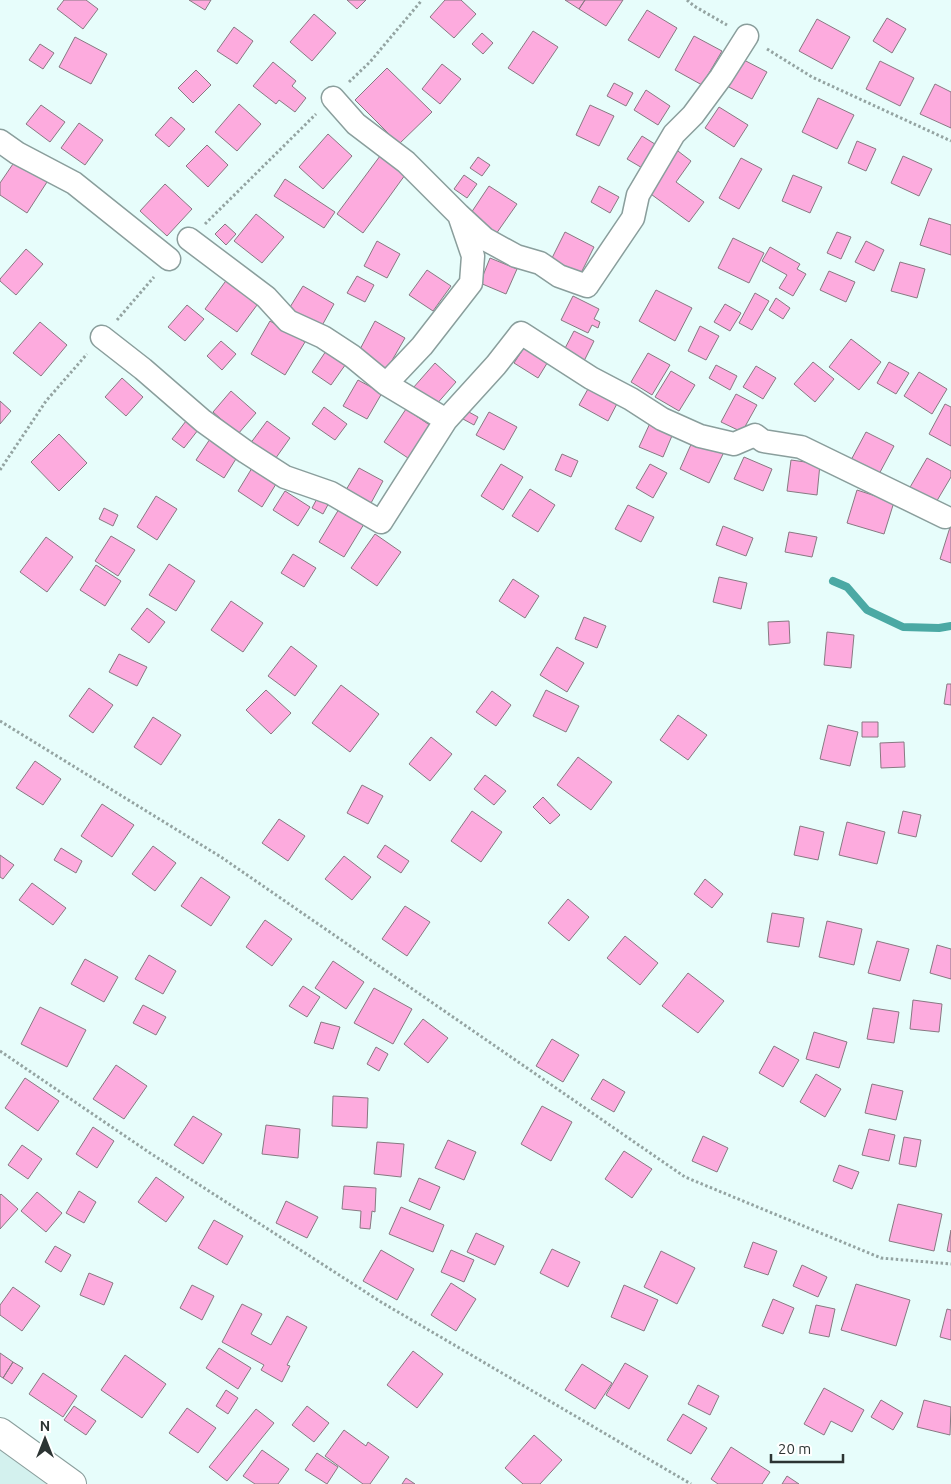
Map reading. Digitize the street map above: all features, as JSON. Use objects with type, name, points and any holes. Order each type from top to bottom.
[{"type":"highway","points":[[0,1432],[72,1484]]},
{"type":"street","points":[[333,98],[356,124],[406,162],[484,240],[516,256],[540,263],[559,276],[587,286],[633,218],[638,195],[674,134],[693,115],[721,77],[747,36]]},
{"type":"street","points":[[0,141],[17,153],[74,183],[169,259]]},
{"type":"street","points":[[386,384],[422,346],[471,283],[473,256],[459,215]]},
{"type":"street","points":[[189,239],[266,297],[288,321],[323,337],[352,356],[386,384],[446,420]]},
{"type":"street","points":[[102,337],[143,369],[203,421],[246,452],[286,477],[331,493],[381,522],[446,420],[496,365],[521,333],[591,378],[662,419],[700,436],[734,444],[755,435],[763,441],[801,447],[945,517]]},
{"type":"path","points":[[687,0],[812,77],[951,141]]},
{"type":"path","points":[[0,721],[221,857],[685,1178],[881,1258],[951,1264]]},
{"type":"path","points":[[0,1051],[150,1153],[381,1302],[691,1484]]},
{"type":"shaded area","points":[[0,1447],[56,1484],[0,1484]]},
{"type":"building","points":[[64,0],[86,0],[98,9],[83,29],[57,9]]},
{"type":"building","points":[[189,0],[211,0],[205,10]]},
{"type":"building","points":[[347,0],[366,0],[357,9]]},
{"type":"building","points":[[445,0],[461,0],[476,14],[454,38],[430,17]]},
{"type":"building","points":[[565,0],[585,0],[579,9]]},
{"type":"building","points":[[585,0],[623,0],[606,26],[579,9]]},
{"type":"building","points":[[647,10],[677,28],[659,58],[628,40]]},
{"type":"building","points":[[314,14],[336,33],[312,61],[290,42]]},
{"type":"building","points":[[887,18],[906,29],[892,53],[873,41]]},
{"type":"building","points":[[817,19],[850,37],[832,69],[799,51]]},
{"type":"building","points":[[234,27],[253,41],[237,64],[217,51]]},
{"type":"building","points":[[533,31],[558,47],[533,84],[508,68]]},
{"type":"building","points":[[482,33],[493,43],[483,54],[472,44]]},
{"type":"building","points":[[694,36],[722,51],[702,85],[675,70]]},
{"type":"building","points":[[75,37],[107,54],[91,84],[59,67]]},
{"type":"building","points":[[40,44],[54,53],[43,69],[29,60]]},
{"type":"building","points":[[742,59],[767,72],[752,99],[727,86]]},
{"type":"building","points":[[880,61],[914,78],[900,106],[866,89]]},
{"type":"building","points":[[273,62],[296,81],[292,86],[306,98],[295,112],[279,100],[276,104],[253,86]]},
{"type":"building","points":[[442,64],[461,79],[440,104],[422,89]]},
{"type":"building","points":[[387,68],[432,112],[399,144],[355,100]]},
{"type":"building","points":[[196,70],[211,85],[193,103],[178,88]]},
{"type":"building","points":[[614,83],[633,93],[626,106],[607,96]]},
{"type":"building","points":[[935,84],[951,92],[951,128],[920,114]]},
{"type":"building","points":[[646,90],[670,106],[658,125],[634,110]]},
{"type":"building","points":[[818,98],[854,115],[837,149],[802,132]]},
{"type":"building","points":[[239,104],[261,124],[237,151],[215,132]]},
{"type":"building","points":[[41,105],[65,122],[50,142],[26,124]]},
{"type":"building","points":[[590,105],[614,116],[599,146],[576,135]]},
{"type":"building","points":[[719,107],[748,125],[734,147],[705,128]]},
{"type":"building","points":[[171,117],[185,129],[169,147],[155,135]]},
{"type":"building","points":[[79,123],[103,140],[85,165],[61,148]]},
{"type":"building","points":[[328,134],[352,156],[323,189],[299,167]]},
{"type":"building","points":[[642,136],[658,146],[644,169],[627,159]]},
{"type":"building","points":[[857,141],[876,149],[866,171],[848,163]]},
{"type":"building","points":[[207,145],[228,165],[208,187],[186,166]]},
{"type":"building","points":[[674,148],[691,161],[676,182],[704,202],[689,222],[644,189]]},
{"type":"building","points":[[380,156],[405,175],[363,233],[337,214]]},
{"type":"building","points":[[903,156],[932,169],[919,196],[891,183]]},
{"type":"building","points":[[478,157],[490,165],[482,176],[470,168]]},
{"type":"building","points":[[741,158],[762,169],[739,209],[719,198]]},
{"type":"building","points":[[15,161],[47,182],[27,213],[0,195],[0,183]]},
{"type":"building","points":[[464,175],[477,184],[467,198],[454,189]]},
{"type":"building","points":[[793,175],[822,187],[810,213],[782,201]]},
{"type":"building","points":[[285,179],[335,212],[324,228],[274,196]]},
{"type":"building","points":[[165,184],[192,209],[167,236],[140,211]]},
{"type":"building","points":[[489,186],[517,204],[496,234],[469,216]]},
{"type":"building","points":[[599,186],[619,197],[610,213],[591,202]]},
{"type":"building","points":[[256,214],[284,237],[262,263],[234,241]]},
{"type":"building","points":[[929,218],[951,225],[951,255],[920,245]]},
{"type":"building","points":[[225,224],[236,234],[226,245],[215,234]]},
{"type":"building","points":[[565,232],[594,247],[580,275],[551,260]]},
{"type":"building","points":[[837,232],[851,237],[841,259],[827,253]]},
{"type":"building","points":[[733,238],[764,253],[749,283],[718,268]]},
{"type":"building","points":[[377,241],[400,254],[387,278],[364,266]]},
{"type":"building","points":[[866,241],[884,250],[874,271],[855,262]]},
{"type":"building","points":[[770,247],[800,264],[797,269],[806,274],[793,296],[779,288],[787,275],[762,261]]},
{"type":"building","points":[[26,249],[43,264],[16,295],[0,279]]},
{"type":"building","points":[[490,258],[517,269],[506,294],[480,283]]},
{"type":"building","points":[[900,262],[925,269],[917,298],[891,291]]},
{"type":"building","points":[[427,270],[451,286],[433,311],[409,295]]},
{"type":"building","points":[[829,271],[855,282],[846,302],[820,290]]},
{"type":"building","points":[[357,276],[374,285],[365,302],[347,293]]},
{"type":"building","points":[[228,278],[260,301],[237,332],[205,309]]},
{"type":"building","points":[[303,286],[334,304],[319,331],[287,312]]},
{"type":"building","points":[[656,290],[692,308],[675,341],[639,321]]},
{"type":"building","points":[[755,293],[769,301],[752,330],[739,323]]},
{"type":"building","points":[[573,296],[599,309],[594,319],[600,322],[598,328],[592,325],[588,333],[561,320]]},
{"type":"building","points":[[776,298],[790,308],[783,319],[769,310]]},
{"type":"building","points":[[725,304],[741,313],[730,331],[714,322]]},
{"type":"building","points":[[187,305],[204,319],[185,341],[168,327]]},
{"type":"building","points":[[270,321],[305,342],[285,375],[251,354]]},
{"type":"building","points":[[375,321],[405,338],[387,369],[358,353]]},
{"type":"building","points":[[40,322],[67,345],[41,376],[13,353]]},
{"type":"building","points":[[700,326],[719,336],[706,360],[688,351]]},
{"type":"building","points":[[574,331],[594,341],[582,365],[562,354]]},
{"type":"building","points":[[851,339],[881,362],[859,390],[829,367]]},
{"type":"building","points":[[221,341],[236,354],[222,370],[207,356]]},
{"type":"building","points":[[525,346],[549,360],[538,378],[514,363]]},
{"type":"building","points":[[328,348],[348,361],[331,385],[312,372]]},
{"type":"building","points":[[648,353],[670,365],[652,395],[631,382]]},
{"type":"building","points":[[813,362],[834,379],[815,402],[794,384]]},
{"type":"building","points":[[889,362],[909,373],[896,394],[877,383]]},
{"type":"building","points":[[435,363],[456,382],[435,406],[413,388]]},
{"type":"building","points":[[716,365],[737,376],[730,390],[709,378]]},
{"type":"building","points":[[756,366],[776,378],[763,399],[743,387]]},
{"type":"building","points":[[671,371],[695,385],[679,411],[655,397]]},
{"type":"building","points":[[919,372],[947,389],[932,414],[904,396]]},
{"type":"building","points":[[122,378],[143,397],[126,416],[105,397]]},
{"type":"building","points":[[358,380],[382,393],[367,419],[343,406]]},
{"type":"building","points":[[593,380],[621,396],[608,421],[579,405]]},
{"type":"building","points":[[231,391],[256,413],[238,434],[213,412]]},
{"type":"building","points":[[736,394],[757,405],[742,432],[721,422]]},
{"type":"building","points":[[0,401],[11,411],[0,424]]},
{"type":"building","points":[[945,404],[951,407],[951,446],[929,434]]},
{"type":"building","points":[[324,407],[347,424],[335,440],[312,424]]},
{"type":"building","points":[[406,409],[434,428],[411,460],[384,442]]},
{"type":"building","points":[[467,411],[478,417],[474,425],[463,419]]},
{"type":"building","points":[[489,412],[517,427],[504,450],[476,435]]},
{"type":"building","points":[[186,421],[198,430],[184,448],[172,439]]},
{"type":"building","points":[[267,421],[290,438],[273,462],[250,444]]},
{"type":"building","points":[[651,421],[674,431],[663,457],[639,447]]},
{"type":"building","points":[[866,432],[894,446],[878,476],[850,462]]},
{"type":"building","points":[[59,434],[87,463],[59,491],[31,462]]},
{"type":"building","points":[[212,436],[239,454],[224,478],[196,460]]},
{"type":"building","points":[[693,440],[723,454],[709,483],[680,469]]},
{"type":"building","points":[[562,454],[578,461],[571,477],[555,470]]},
{"type":"building","points":[[744,457],[772,469],[763,491],[734,479]]},
{"type":"building","points":[[927,458],[951,471],[951,477],[935,504],[909,489]]},
{"type":"building","points":[[791,460],[820,464],[817,495],[787,491]]},
{"type":"building","points":[[501,464],[523,477],[503,510],[481,496]]},
{"type":"building","points":[[650,464],[667,473],[653,498],[636,488]]},
{"type":"building","points":[[252,468],[276,484],[262,507],[238,491]]},
{"type":"building","points":[[359,468],[383,481],[371,503],[346,490]]},
{"type":"building","points":[[530,489],[555,505],[538,532],[512,516]]},
{"type":"building","points":[[857,490],[894,502],[884,534],[847,523]]},
{"type":"building","points":[[285,491],[310,507],[298,526],[273,510]]},
{"type":"building","points":[[320,493],[331,499],[323,514],[312,508]]},
{"type":"building","points":[[156,496],[177,509],[157,540],[137,527]]},
{"type":"building","points":[[628,505],[654,517],[641,542],[615,529]]},
{"type":"building","points":[[104,508],[118,515],[113,526],[99,519]]},
{"type":"building","points":[[339,509],[364,524],[344,557],[319,542]]},
{"type":"building","points":[[951,524],[951,563],[940,559]]},
{"type":"building","points":[[723,526],[753,538],[746,556],[716,545]]},
{"type":"building","points":[[789,532],[817,537],[812,557],[785,552]]},
{"type":"building","points":[[375,534],[401,552],[377,586],[351,568]]},
{"type":"building","points":[[111,536],[135,550],[118,576],[95,561]]},
{"type":"building","points":[[46,537],[73,557],[47,592],[20,572]]},
{"type":"building","points":[[293,554],[316,568],[304,587],[281,573]]},
{"type":"building","points":[[169,564],[195,581],[176,611],[149,595]]},
{"type":"building","points":[[96,565],[121,581],[105,606],[80,590]]},
{"type":"building","points":[[719,577],[747,583],[741,609],[713,602]]},
{"type":"building","points":[[513,579],[539,596],[525,618],[499,601]]},
{"type":"building","points":[[231,601],[263,623],[243,652],[211,630]]},
{"type":"building","points":[[147,608],[165,622],[149,643],[131,629]]},
{"type":"building","points":[[584,617],[606,626],[597,648],[575,639]]},
{"type":"building","points":[[789,621],[790,643],[769,645],[768,622]]},
{"type":"building","points":[[827,632],[854,635],[851,668],[824,665]]},
{"type":"building","points":[[291,646],[317,666],[295,696],[268,676]]},
{"type":"building","points":[[557,647],[584,663],[567,692],[540,675]]},
{"type":"building","points":[[119,654],[147,667],[137,686],[109,672]]},
{"type":"building","points":[[947,684],[951,684],[951,705],[944,704]]},
{"type":"building","points":[[341,685],[379,714],[350,752],[312,723]]},
{"type":"building","points":[[89,688],[113,705],[93,733],[69,716]]},
{"type":"building","points":[[266,690],[291,713],[271,734],[246,710]]},
{"type":"building","points":[[546,690],[579,706],[566,732],[533,716]]},
{"type":"building","points":[[492,691],[511,705],[496,726],[476,712]]},
{"type":"building","points":[[678,715],[707,735],[688,760],[660,740]]},
{"type":"building","points":[[153,717],[181,735],[161,765],[134,747]]},
{"type":"building","points":[[862,722],[878,722],[878,737],[862,737]]},
{"type":"building","points":[[828,725],[858,732],[850,766],[820,759]]},
{"type":"building","points":[[431,737],[452,754],[430,781],[409,764]]},
{"type":"building","points":[[904,742],[905,767],[881,768],[880,743]]},
{"type":"building","points":[[578,757],[612,782],[591,810],[557,785]]},
{"type":"building","points":[[35,761],[61,779],[43,805],[16,788]]},
{"type":"building","points":[[485,775],[506,791],[494,805],[474,789]]},
{"type":"building","points":[[362,785],[383,796],[368,824],[347,813]]},
{"type":"building","points":[[543,797],[560,815],[550,824],[533,807]]},
{"type":"building","points":[[102,804],[134,825],[112,857],[81,836]]},
{"type":"building","points":[[472,811],[502,832],[481,862],[451,841]]},
{"type":"building","points":[[903,811],[921,815],[916,837],[898,833]]},
{"type":"building","points":[[279,819],[305,836],[288,861],[262,843]]},
{"type":"building","points":[[847,822],[885,832],[877,864],[839,855]]},
{"type":"building","points":[[800,826],[824,832],[818,860],[794,855]]},
{"type":"building","points":[[385,845],[409,861],[401,873],[377,857]]},
{"type":"building","points":[[153,846],[176,863],[155,891],[132,874]]},
{"type":"building","points":[[61,848],[82,861],[76,873],[54,860]]},
{"type":"building","points":[[0,855],[14,865],[3,879],[0,877]]},
{"type":"building","points":[[344,856],[371,877],[352,900],[325,879]]},
{"type":"building","points":[[201,877],[230,897],[211,926],[181,906]]},
{"type":"building","points":[[705,879],[723,894],[712,908],[694,894]]},
{"type":"building","points":[[32,883],[66,908],[53,925],[19,900]]},
{"type":"building","points":[[568,899],[589,917],[569,941],[548,923]]},
{"type":"building","points":[[405,906],[430,922],[407,956],[382,939]]},
{"type":"building","points":[[772,913],[804,918],[799,947],[767,942]]},
{"type":"building","points":[[265,920],[292,939],[272,966],[246,947]]},
{"type":"building","points":[[827,921],[862,929],[854,965],[819,957]]},
{"type":"building","points":[[625,936],[658,963],[640,985],[607,958]]},
{"type":"building","points":[[877,941],[909,949],[900,981],[868,973]]},
{"type":"building","points":[[937,945],[951,949],[951,979],[930,973]]},
{"type":"building","points":[[149,955],[176,971],[163,994],[135,979]]},
{"type":"building","points":[[85,959],[118,977],[104,1002],[71,984]]},
{"type":"building","points":[[333,961],[364,982],[346,1009],[315,988]]},
{"type":"building","points":[[688,973],[724,1001],[698,1033],[662,1006]]},
{"type":"building","points":[[303,986],[320,997],[307,1017],[289,1006]]},
{"type":"building","points":[[374,988],[412,1009],[393,1044],[354,1023]]},
{"type":"building","points":[[913,1000],[942,1004],[939,1032],[910,1029]]},
{"type":"building","points":[[143,1005],[166,1017],[156,1035],[133,1023]]},
{"type":"building","points":[[40,1007],[86,1030],[67,1067],[21,1044]]},
{"type":"building","points":[[873,1008],[899,1012],[894,1043],[867,1039]]},
{"type":"building","points":[[423,1019],[448,1038],[428,1063],[404,1044]]},
{"type":"building","points":[[321,1022],[340,1027],[333,1049],[314,1043]]},
{"type":"building","points":[[814,1032],[847,1042],[839,1068],[806,1059]]},
{"type":"building","points":[[552,1039],[579,1055],[563,1082],[536,1066]]},
{"type":"building","points":[[774,1046],[799,1060],[783,1087],[759,1073]]},
{"type":"building","points":[[376,1047],[388,1054],[379,1071],[367,1064]]},
{"type":"building","points":[[116,1065],[147,1086],[124,1119],[93,1099]]},
{"type":"building","points":[[816,1074],[841,1089],[825,1117],[800,1102]]},
{"type":"building","points":[[25,1078],[59,1101],[38,1131],[5,1108]]},
{"type":"building","points":[[603,1079],[625,1092],[614,1112],[591,1099]]},
{"type":"building","points":[[872,1084],[903,1091],[896,1120],[865,1113]]},
{"type":"building","points":[[333,1096],[368,1098],[367,1128],[332,1126]]},
{"type":"building","points":[[542,1106],[572,1122],[551,1161],[521,1144]]},
{"type":"building","points":[[193,1116],[222,1134],[203,1164],[174,1145]]},
{"type":"building","points":[[266,1125],[300,1129],[298,1158],[262,1154]]},
{"type":"building","points":[[93,1127],[114,1141],[97,1168],[76,1154]]},
{"type":"building","points":[[869,1129],[895,1135],[889,1161],[862,1155]]},
{"type":"building","points":[[703,1136],[728,1148],[717,1172],[692,1161]]},
{"type":"building","points":[[904,1137],[921,1140],[916,1167],[899,1164]]},
{"type":"building","points":[[448,1140],[476,1152],[464,1180],[435,1168]]},
{"type":"building","points":[[377,1142],[404,1144],[401,1177],[374,1174]]},
{"type":"building","points":[[22,1145],[42,1159],[28,1179],[8,1165]]},
{"type":"building","points":[[624,1151],[652,1169],[632,1198],[605,1179]]},
{"type":"building","points":[[839,1165],[859,1172],[852,1189],[833,1181]]},
{"type":"building","points":[[156,1177],[184,1197],[166,1222],[138,1202]]},
{"type":"building","points":[[419,1178],[440,1187],[430,1210],[409,1201]]},
{"type":"building","points":[[344,1186],[376,1188],[375,1212],[372,1211],[370,1229],[360,1228],[361,1211],[342,1209]]},
{"type":"building","points":[[79,1191],[96,1202],[84,1223],[66,1213]]},
{"type":"building","points":[[37,1192],[62,1213],[46,1232],[21,1211]]},
{"type":"building","points":[[0,1195],[18,1209],[0,1229]]},
{"type":"building","points":[[286,1201],[318,1217],[307,1238],[276,1223]]},
{"type":"building","points":[[898,1204],[942,1214],[934,1251],[889,1241]]},
{"type":"building","points":[[401,1207],[444,1225],[433,1252],[389,1234]]},
{"type":"building","points":[[214,1220],[243,1236],[227,1265],[198,1248]]},
{"type":"building","points":[[951,1230],[951,1252],[947,1251]]},
{"type":"building","points":[[476,1233],[504,1246],[495,1265],[467,1252]]},
{"type":"building","points":[[753,1242],[777,1251],[768,1275],[744,1267]]},
{"type":"building","points":[[55,1246],[71,1255],[61,1272],[45,1262]]},
{"type":"building","points":[[552,1249],[580,1262],[568,1287],[540,1273]]},
{"type":"building","points":[[381,1250],[414,1269],[397,1300],[363,1281]]},
{"type":"building","points":[[451,1250],[474,1260],[464,1282],[441,1272]]},
{"type":"building","points":[[661,1251],[695,1268],[677,1304],[644,1287]]},
{"type":"building","points":[[802,1265],[827,1277],[818,1297],[793,1286]]},
{"type":"building","points":[[89,1273],[113,1283],[104,1305],[80,1295]]},
{"type":"building","points":[[451,1283],[476,1299],[456,1331],[431,1315]]},
{"type":"building","points":[[856,1284],[910,1300],[896,1346],[841,1330]]},
{"type":"building","points":[[192,1285],[214,1296],[202,1320],[180,1308]]},
{"type":"building","points":[[624,1285],[658,1300],[644,1331],[611,1317]]},
{"type":"building","points":[[13,1287],[40,1306],[22,1331],[0,1315],[0,1305]]},
{"type":"building","points":[[773,1299],[794,1308],[783,1334],[762,1326]]},
{"type":"building","points":[[242,1304],[262,1314],[251,1334],[271,1345],[287,1316],[307,1327],[287,1365],[290,1366],[282,1382],[261,1370],[264,1365],[222,1342]]},
{"type":"building","points":[[816,1305],[835,1309],[829,1337],[809,1333]]},
{"type":"building","points":[[947,1309],[951,1310],[951,1340],[940,1337]]},
{"type":"building","points":[[219,1348],[251,1368],[238,1389],[206,1368]]},
{"type":"building","points":[[413,1351],[443,1374],[417,1408],[387,1385]]},
{"type":"building","points":[[0,1353],[13,1362],[3,1378],[0,1376]]},
{"type":"building","points":[[125,1355],[166,1384],[142,1418],[101,1390]]},
{"type":"building","points":[[13,1362],[23,1368],[12,1384],[3,1378]]},
{"type":"building","points":[[625,1363],[648,1376],[629,1409],[606,1395]]},
{"type":"building","points":[[582,1364],[612,1383],[595,1409],[565,1390]]},
{"type":"building","points":[[43,1373],[77,1396],[63,1417],[29,1394]]},
{"type":"building","points":[[698,1385],[719,1396],[710,1415],[688,1404]]},
{"type":"building","points":[[824,1388],[864,1410],[852,1432],[831,1421],[824,1435],[804,1424]]},
{"type":"building","points":[[226,1390],[238,1398],[228,1414],[216,1406]]},
{"type":"building","points":[[881,1400],[903,1413],[893,1430],[871,1417]]},
{"type":"building","points":[[924,1400],[951,1407],[950,1435],[917,1427]]},
{"type":"building","points":[[74,1406],[96,1421],[86,1435],[64,1420]]},
{"type":"building","points":[[307,1406],[329,1423],[314,1442],[292,1425]]},
{"type":"building","points":[[187,1408],[216,1428],[198,1453],[169,1433]]},
{"type":"building","points":[[256,1409],[274,1423],[227,1481],[209,1467]]},
{"type":"building","points":[[683,1414],[707,1428],[691,1454],[667,1440]]},
{"type":"building","points":[[344,1430],[366,1446],[368,1442],[389,1457],[370,1484],[363,1484],[325,1456]]},
{"type":"building","points":[[534,1435],[562,1460],[540,1484],[523,1484],[505,1468]]},
{"type":"building","points":[[731,1447],[770,1472],[762,1484],[718,1484],[711,1479]]},
{"type":"building","points":[[262,1450],[289,1469],[278,1484],[255,1484],[243,1476]]},
{"type":"building","points":[[317,1453],[338,1467],[327,1484],[305,1470]]},
{"type":"building","points":[[787,1476],[799,1484],[782,1484]]},
{"type":"building","points":[[406,1478],[415,1484],[402,1484]]},
{"type":"waterway","points":[[833,581],[847,587],[867,610],[903,627],[939,628],[951,626]]}]
